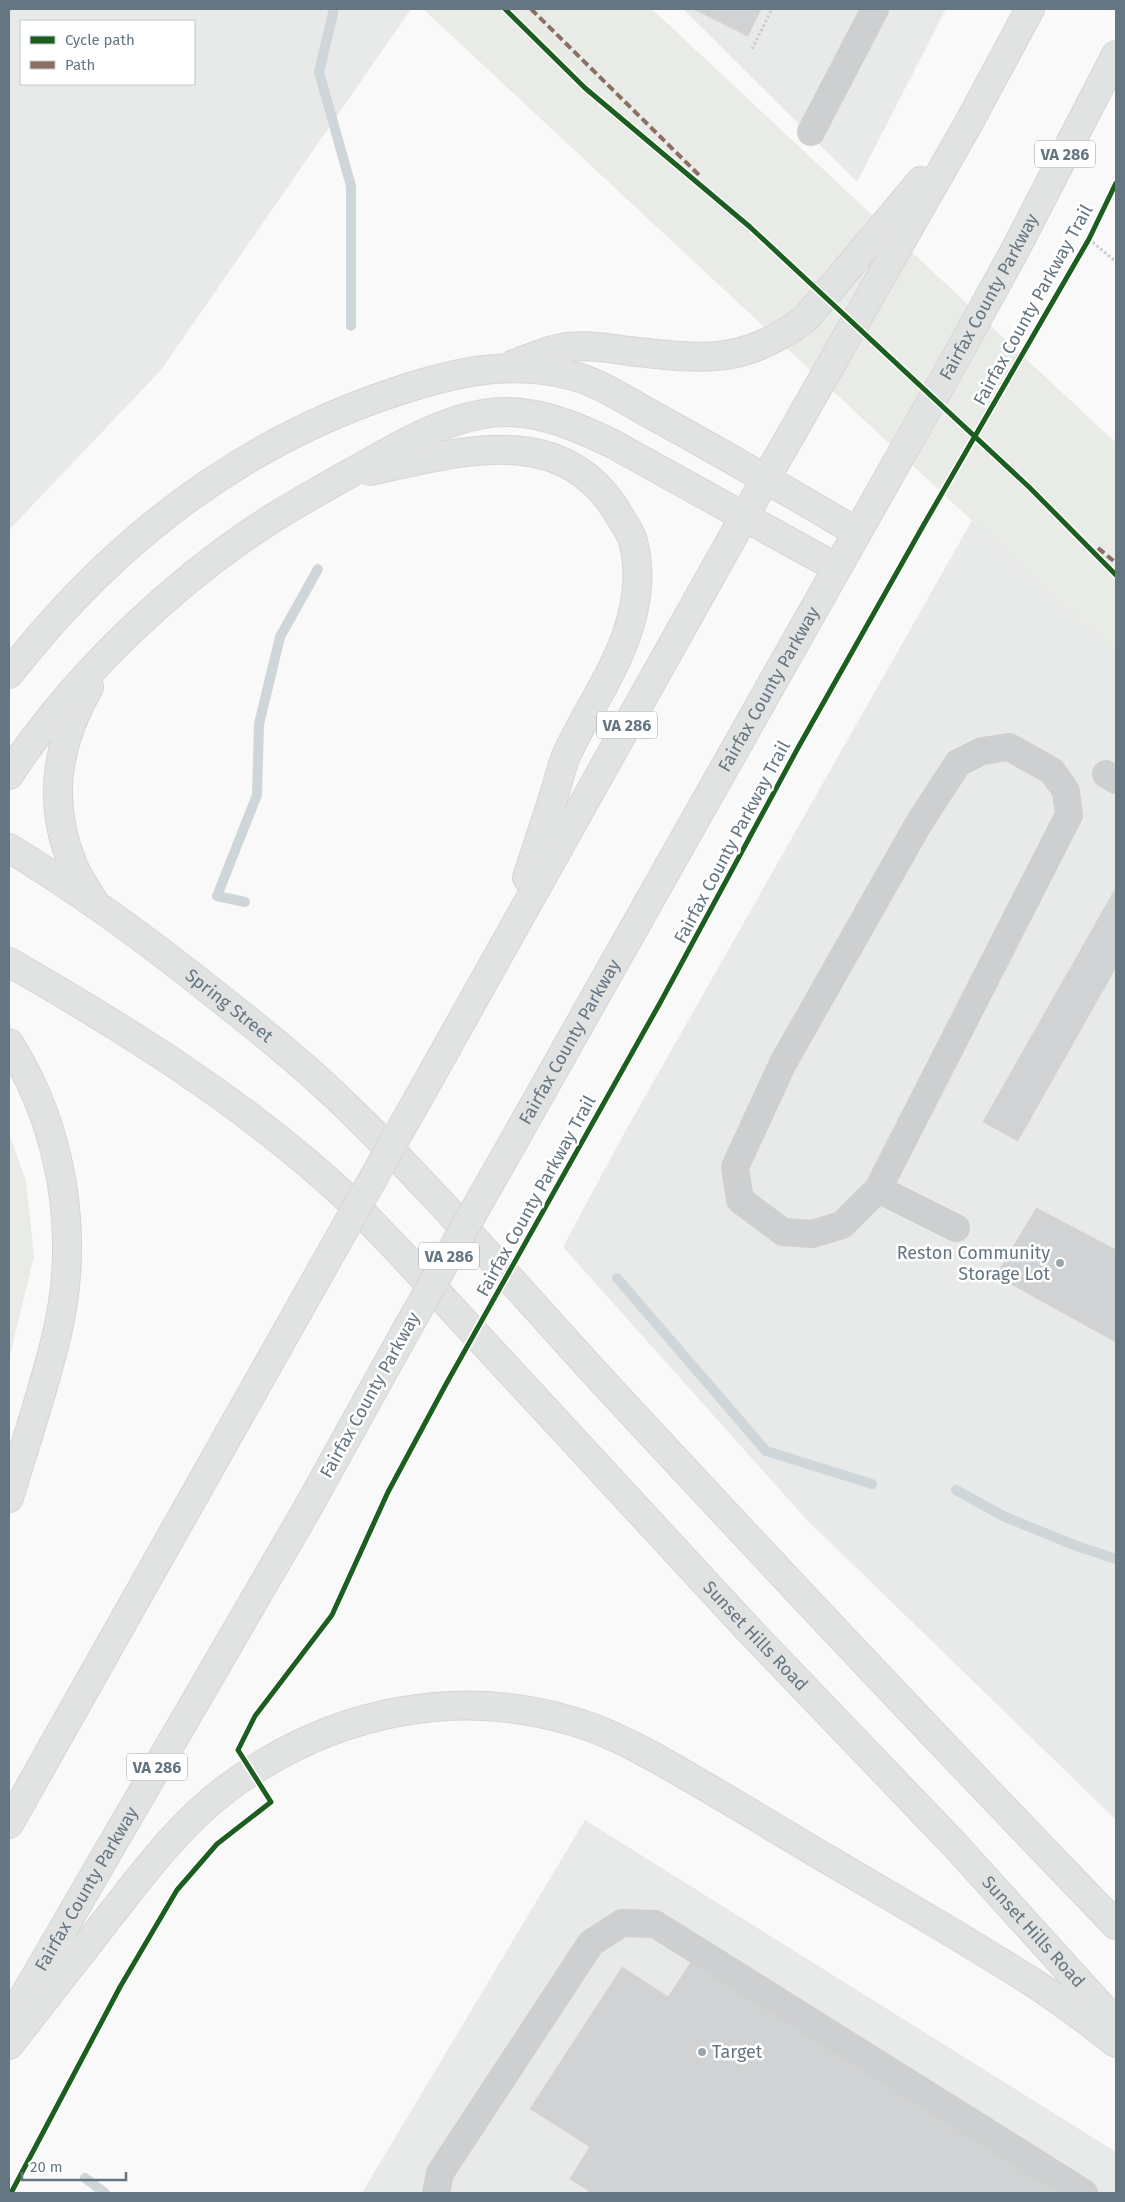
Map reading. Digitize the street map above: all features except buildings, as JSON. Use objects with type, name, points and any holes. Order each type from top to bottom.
[{"type":"main road","name":"VA 286","points":[[9,1824],[765,479],[967,126],[1030,9]]},
{"type":"main road","name":"Fairfax County Parkway","points":[[9,2022],[306,1511],[837,568],[1014,252],[1116,55]]},
{"type":"main road","points":[[504,368],[547,352],[567,348],[591,346],[679,357],[708,358],[736,354],[763,346],[806,318],[967,126]]},
{"type":"main road","points":[[9,674],[51,621],[127,545],[212,480],[260,451],[310,425],[366,401],[443,376],[478,369],[504,368],[556,372],[576,377],[688,435],[857,532]]},
{"type":"main road","points":[[9,775],[44,724],[110,651],[144,618],[231,547],[280,514],[344,477],[419,436],[462,419],[483,414],[507,412],[533,414],[584,429],[837,568]]},
{"type":"main road","points":[[344,477],[484,450],[536,452],[558,459],[578,470],[599,486],[631,536],[637,558],[637,579],[630,626],[608,677],[566,757],[510,932]]},
{"type":"main road","points":[[94,902],[73,866],[64,836],[58,790],[58,771],[70,727],[80,704],[110,651]]},
{"type":"main road","name":"Spring Street","points":[[9,848],[94,902],[211,990],[298,1062],[341,1101],[428,1190],[619,1399],[917,1719],[1116,1925]]},
{"type":"main road","name":"Sunset Hills Road","points":[[9,962],[146,1045],[207,1085],[302,1159],[347,1198],[397,1249],[736,1616],[954,1844],[1116,2023]]},
{"type":"main road","points":[[9,1043],[30,1079],[49,1130],[64,1186],[67,1222],[67,1255],[57,1333],[9,1498]]},
{"type":"main road","points":[[9,2045],[144,1873],[198,1813],[224,1790],[275,1758],[346,1726],[383,1715],[417,1708],[450,1706],[487,1706],[563,1719],[595,1729],[629,1744],[705,1786],[1030,1980],[1116,2043]]},
{"type":"street","points":[[811,132],[875,9]]},
{"type":"street","points":[[1009,747],[1052,771],[1066,791],[1069,815],[878,1189],[842,1226],[812,1234],[784,1232],[740,1200],[735,1166],[784,1063],[918,823],[933,800],[958,763],[982,751],[1009,747]]},
{"type":"street","points":[[878,1189],[956,1228]]},
{"type":"street","points":[[436,2193],[440,2173],[591,1943],[622,1922],[655,1924],[1084,2193]]},
{"type":"path","points":[[752,49],[772,9]]},
{"type":"path","points":[[1089,239],[1116,262]]},
{"type":"shaded area","points":[[9,9],[411,9],[161,370],[9,530]]},
{"type":"shaded area","points":[[423,9],[652,9],[1116,443],[1116,655]]},
{"type":"shaded area","points":[[683,9],[946,9],[857,182]]},
{"type":"shaded area","points":[[974,517],[1116,650],[1116,1820],[807,1520],[563,1247],[621,1139]]},
{"type":"shaded area","points":[[9,1134],[26,1181],[34,1256],[9,1360]]},
{"type":"shaded area","points":[[585,1820],[1116,2152],[1116,2193],[362,2193]]},
{"type":"waterway","points":[[334,9],[319,72],[351,186],[351,326]]},
{"type":"waterway","points":[[245,902],[217,896],[257,795],[259,724],[280,637],[318,569]]},
{"type":"waterway","points":[[617,1278],[766,1451],[872,1484]]},
{"type":"waterway","points":[[956,1490],[1003,1516],[1074,1545],[1116,1559]]},
{"type":"waterway","points":[[85,2178],[105,2193]]},
{"type":"marked path","points":[[531,9],[701,177]]},
{"type":"marked path","points":[[1098,548],[1116,563]]},
{"type":"cycle path","points":[[505,9],[585,88],[750,227],[1029,487],[1116,575]]},
{"type":"cycle path","name":"Fairfax County Parkway Trail","points":[[11,2193],[120,1987],[177,1890],[217,1844],[271,1802],[238,1750],[255,1716],[332,1615],[388,1492],[445,1386],[660,1003],[799,746],[923,526],[1089,239],[1116,183]]},
{"type":"place","name":"Reston Community Storage Lot","points":[[1060,1263]]},
{"type":"place","name":"Target","points":[[702,2052]]}]
